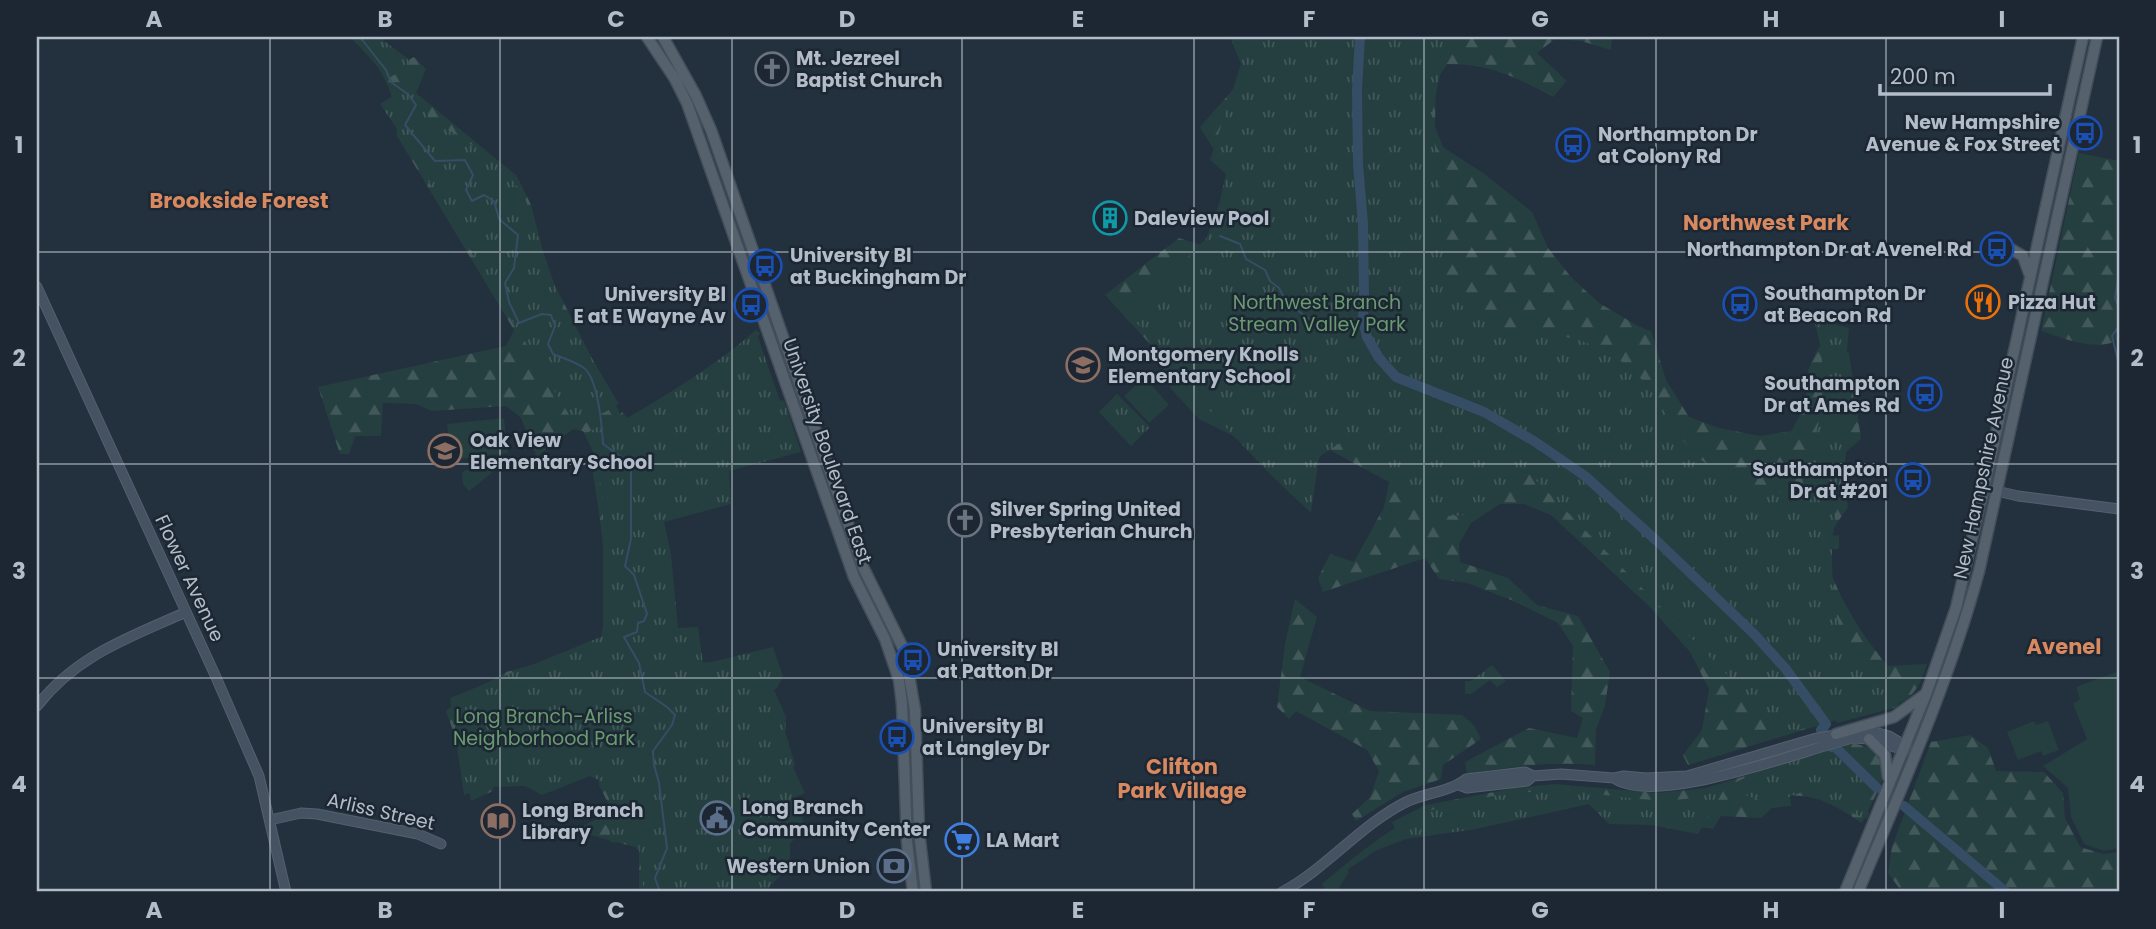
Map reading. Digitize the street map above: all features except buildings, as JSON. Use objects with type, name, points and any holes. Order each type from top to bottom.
[{"type":"main road","name":"University Boulevard East","points":[[647,37],[675,79],[687,103],[854,577],[892,656],[902,704],[907,842],[913,892]]},
{"type":"main road","name":"University Boulevard East","points":[[663,37],[696,96],[711,130],[863,566],[905,652],[915,710],[919,831],[926,892]]},
{"type":"main road","name":"New Hampshire Avenue","points":[[1844,892],[1926,694],[1956,608],[2083,37]]},
{"type":"main road","name":"New Hampshire Avenue","points":[[1858,892],[1962,631],[1979,571],[2097,37]]},
{"type":"main road","points":[[2011,249],[2025,259],[2030,280]]},
{"type":"main road","points":[[1838,737],[1894,717],[1926,694]]},
{"type":"main road","points":[[1869,739],[1880,748],[1888,762],[1888,786]]},
{"type":"street","name":"Flower Avenue","points":[[37,287],[259,776],[286,892]]},
{"type":"street","points":[[1984,488],[2018,496],[2119,509]]},
{"type":"street","points":[[37,706],[68,672],[83,661],[186,612]]},
{"type":"street","points":[[1282,892],[1314,873],[1374,824],[1405,803],[1460,785],[1466,779],[1525,772],[1532,775],[1614,778],[1623,785],[1667,786],[1699,782],[1823,741],[1868,731],[1889,736],[1903,748]]},
{"type":"street","points":[[1838,737],[1869,739],[1916,752]]},
{"type":"street","name":"Arliss Street","points":[[270,820],[301,813],[317,814],[418,834],[442,844]]},
{"type":"green space","name":"Long Branch-Arliss Neighborhood Park","points":[[350,37],[371,37],[392,68],[414,57],[426,69],[416,93],[517,176],[531,205],[549,274],[623,419],[677,628],[694,633],[698,663],[724,661],[669,892],[639,892],[639,851],[635,847],[590,835],[581,827],[612,811],[599,785],[598,770],[492,774],[493,791],[471,801],[462,756],[446,711],[458,700],[506,672],[574,653],[600,642],[604,620],[605,576],[592,466],[598,462],[583,431],[573,429],[537,457],[521,418],[506,406],[432,411],[416,404],[383,403],[381,436],[355,436],[349,454],[340,454],[318,387],[506,346],[514,330],[397,136],[394,106],[386,81],[371,58]]},
{"type":"green space","points":[[350,37],[379,37],[407,58],[407,69],[390,77]]},
{"type":"green space","name":"Northwest Branch Stream Valley Park","points":[[1230,37],[1448,37],[1432,113],[1446,278],[1457,300],[1484,321],[1528,333],[1570,338],[1611,354],[1644,382],[1691,450],[1729,478],[1762,489],[1798,496],[1812,453],[1821,409],[1822,365],[1814,321],[1849,328],[1846,359],[1838,378],[1844,398],[1847,437],[1833,536],[1839,535],[1839,548],[1832,549],[1834,593],[1843,637],[1852,656],[1865,671],[1884,682],[1908,686],[1897,707],[1837,723],[1834,716],[1809,722],[1809,727],[1775,737],[1756,704],[1526,470],[1522,470],[1466,515],[1427,517],[1369,461],[1340,443],[1319,457],[1311,513],[1268,472],[1179,378],[1184,372],[1129,315],[1206,239],[1219,204],[1226,174],[1210,160],[1241,64]]},
{"type":"green space","name":"Northwest Branch Stream Valley Park","points":[[1252,37],[1612,37],[1611,50],[1581,41],[1555,39],[1537,53],[1567,81],[1553,97],[1527,83],[1490,69],[1447,64],[1436,81],[1435,127],[1443,147],[1486,175],[1532,212],[1548,248],[1571,277],[1599,303],[1651,331],[1666,380],[1689,417],[1719,428],[1760,436],[1791,431],[1805,406],[1808,370],[1818,348],[1835,342],[1849,353],[1861,439],[1840,457],[1848,507],[1822,545],[1833,578],[1848,609],[1888,666],[1927,664],[1913,693],[1892,705],[1688,765],[1683,755],[1702,730],[1709,689],[1690,652],[1651,608],[1551,515],[1524,504],[1500,504],[1471,523],[1459,544],[1460,562],[1508,578],[1537,605],[1578,616],[1610,672],[1605,705],[1596,730],[1595,765],[1547,764],[1467,774],[1465,762],[1529,728],[1577,738],[1583,718],[1571,711],[1573,646],[1558,623],[1511,600],[1467,583],[1439,579],[1425,558],[1323,592],[1318,578],[1330,554],[1354,562],[1384,507],[1389,482],[1326,448],[1311,470],[1306,497],[1290,494],[1254,446],[1199,419],[1172,390],[1163,376],[1163,358],[1105,295],[1179,238],[1201,245],[1249,185],[1212,147],[1200,127],[1238,84]]},
{"type":"green space","points":[[411,84],[429,117],[498,162],[524,195],[563,310],[619,404],[577,428],[380,104]]},
{"type":"green space","points":[[2079,153],[2119,161],[2119,339],[2101,345],[2080,343],[2041,331]]},
{"type":"green space","name":"Long Branch-Arliss Neighborhood Park","points":[[756,330],[760,333],[758,337],[780,401],[784,400],[801,452],[729,471],[731,504],[664,522],[671,554],[678,628],[698,627],[703,664],[773,647],[783,676],[774,690],[786,717],[785,731],[795,765],[793,767],[805,793],[796,797],[805,827],[790,844],[790,865],[765,892],[644,892],[638,843],[610,842],[609,799],[601,781],[590,776],[542,795],[525,786],[486,787],[464,795],[450,698],[603,636],[603,503],[596,448],[587,433],[623,412],[627,418],[661,398],[710,366]]},
{"type":"green space","points":[[1145,377],[1169,405],[1149,423],[1124,396]]},
{"type":"green space","points":[[1117,394],[1150,427],[1131,446],[1099,412]]},
{"type":"green space","points":[[504,418],[508,453],[451,460],[447,424]]},
{"type":"green space","points":[[491,459],[498,468],[469,491],[463,484],[462,472],[474,467],[479,470]]},
{"type":"green space","points":[[1295,599],[1317,617],[1300,677],[1370,711],[1462,715],[1474,725],[1481,739],[1443,765],[1441,779],[1403,792],[1356,821],[1352,814],[1370,797],[1379,771],[1367,750],[1296,711],[1289,719],[1277,707],[1285,644]]},
{"type":"green space","points":[[1492,665],[1506,681],[1497,687],[1490,680],[1471,694],[1465,694],[1465,681],[1471,681]]},
{"type":"green space","points":[[2119,671],[2119,848],[2104,851],[2084,844],[2071,817],[2068,788],[2043,766],[2087,739],[2073,704],[2080,699],[2076,687]]},
{"type":"green space","points":[[2034,721],[2036,725],[2048,721],[2059,750],[2043,756],[2041,751],[2018,760],[2007,732]]},
{"type":"green space","points":[[1970,735],[1988,748],[1996,771],[2044,772],[2063,793],[2065,818],[2080,847],[2103,854],[2119,852],[2119,892],[1902,892],[1888,873],[1892,847],[1931,742]]},
{"type":"green space","points":[[1850,743],[1868,747],[1878,754],[1883,763],[1880,785],[1862,823],[1819,800],[1790,796],[1791,806],[1772,808],[1761,818],[1721,816],[1713,829],[1672,823],[1584,795],[1396,831],[1392,822],[1426,805],[1515,788],[1555,784],[1657,793],[1706,788]]},
{"type":"green space","points":[[1852,747],[1870,762],[1858,789],[1869,813],[1867,819],[1802,792],[1770,804],[1731,790],[1728,786],[1768,767],[1817,752],[1819,755]]},
{"type":"green space","points":[[1725,788],[1698,834],[1651,825],[1609,824],[1589,804],[1476,829],[1406,839],[1377,850],[1347,870],[1349,872],[1336,892],[1321,892],[1324,888],[1322,884],[1388,832],[1429,811],[1453,804],[1480,798],[1560,790],[1651,800],[1688,799]]},
{"type":"waterway","points":[[360,37],[386,70],[391,82],[409,95],[416,105],[405,125],[435,161],[465,160],[473,175],[466,190],[472,201],[484,195],[494,201],[499,219],[518,235],[514,268],[505,283],[509,302],[519,323],[542,314],[551,315],[555,326],[548,344],[553,354],[577,364],[589,374],[598,403],[603,444],[631,464],[631,539],[625,566],[634,575],[647,614],[644,621],[638,623],[637,632],[624,637],[639,663],[645,692],[675,715],[672,725],[653,751],[667,848],[655,878],[660,892]]},
{"type":"waterway","points":[[1360,37],[1357,90],[1358,164],[1363,224],[1363,320],[1367,337],[1379,358],[1396,377],[1484,412],[1534,441],[1585,476],[1754,634],[1785,668],[1826,724],[1821,730],[1831,747],[1835,747],[1877,788]]},
{"type":"waterway","points":[[1220,236],[1240,244],[1246,259],[1265,270],[1287,303],[1315,323],[1329,321],[1365,328]]},
{"type":"waterway","points":[[2119,237],[2115,298],[2119,307]]},
{"type":"waterway","points":[[2119,326],[2112,336],[2119,365]]},
{"type":"waterway","points":[[1904,806],[2006,892]]},
{"type":"place","name":"Mt. Jezreel Baptist Church","points":[[772,69]]},
{"type":"place","name":"New Hampshire Avenue & Fox Street","points":[[2085,133]]},
{"type":"place","name":"Northampton Dr at Colony Rd","points":[[1573,145]]},
{"type":"place","name":"Daleview Pool","points":[[1110,218]]},
{"type":"place","name":"Northampton Dr at Avenel Rd","points":[[1997,249]]},
{"type":"place","name":"University Bl at Buckingham Dr","points":[[765,266]]},
{"type":"place","name":"Pizza Hut","points":[[1983,302]]},
{"type":"place","name":"Southampton Dr at Beacon Rd","points":[[1740,304]]},
{"type":"place","name":"University Bl E at E Wayne Av","points":[[751,305]]},
{"type":"place","name":"Montgomery Knolls Elementary School","points":[[1083,365]]},
{"type":"place","name":"Southampton Dr at Ames Rd","points":[[1925,394]]},
{"type":"place","name":"Oak View Elementary School","points":[[445,451]]},
{"type":"place","name":"Southampton Dr at #201","points":[[1913,480]]},
{"type":"place","name":"Silver Spring United Presbyterian Church","points":[[965,520]]},
{"type":"place","name":"University Bl at Patton Dr","points":[[913,660]]},
{"type":"place","name":"University Bl at Langley Dr","points":[[897,737]]},
{"type":"place","name":"Long Branch Community Center","points":[[717,818]]},
{"type":"place","name":"Long Branch Library","points":[[498,821]]},
{"type":"place","name":"LA Mart","points":[[962,840]]},
{"type":"place","name":"Western Union","points":[[894,866]]},
{"type":"district","name":"Brookside Forest","points":[[239,201]]},
{"type":"district","name":"Northwest Park","points":[[1766,223]]},
{"type":"district","name":"Avenel","points":[[2064,647]]},
{"type":"district","name":"Clifton Park Village","points":[[1182,779]]}]
